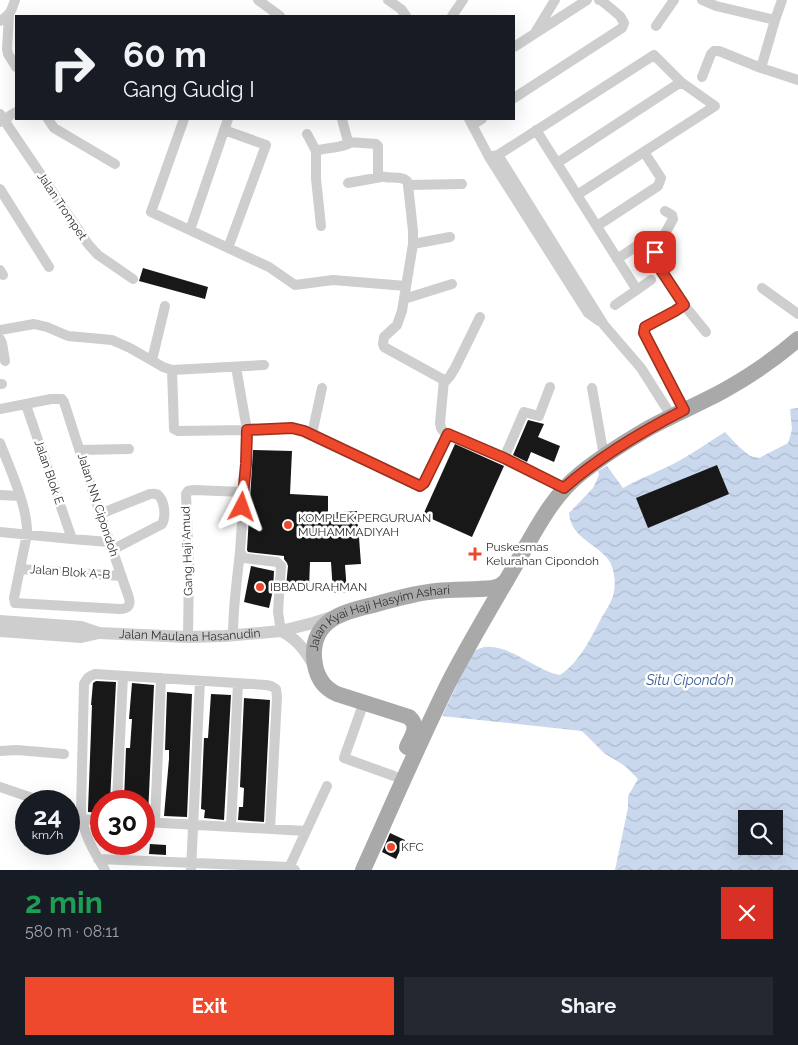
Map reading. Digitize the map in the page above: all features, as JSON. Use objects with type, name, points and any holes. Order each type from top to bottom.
[{"type":"main road","points":[[364,870],[423,737],[449,684],[489,608],[546,513],[564,488],[604,456],[650,428],[731,386],[784,351],[798,339]]},
{"type":"main road","name":"Jalan Kyai Haji Hasyim Ashari","points":[[407,715],[329,690],[320,680],[316,671],[314,653],[318,635],[330,620],[342,613],[419,594],[497,588],[506,582]]},
{"type":"main road","points":[[484,589],[490,597],[489,608]]},
{"type":"main road","points":[[407,715],[418,714],[428,709],[449,684]]},
{"type":"main road","points":[[351,870],[414,730],[414,722],[407,715]]},
{"type":"street","points":[[15,0],[12,11],[4,18],[8,54],[15,65]]},
{"type":"street","points":[[258,0],[279,15]]},
{"type":"street","points":[[388,0],[404,13],[408,0]]},
{"type":"street","points":[[453,15],[463,0]]},
{"type":"street","points":[[534,34],[555,0]]},
{"type":"street","points":[[515,46],[587,0]]},
{"type":"street","points":[[515,97],[622,28],[624,23],[620,16],[599,0]]},
{"type":"street","points":[[656,26],[674,0]]},
{"type":"street","points":[[702,0],[716,6],[775,20]]},
{"type":"street","points":[[761,68],[782,0]]},
{"type":"street","points":[[702,77],[711,54],[719,51],[798,80]]},
{"type":"street","points":[[493,156],[654,55],[681,82],[715,106],[577,195]]},
{"type":"street","points":[[557,163],[681,82]]},
{"type":"street","points":[[1,119],[15,112]]},
{"type":"street","name":"Jalan Trompet","points":[[1,119],[88,244],[98,255],[132,280]]},
{"type":"street","points":[[49,120],[54,128],[115,164]]},
{"type":"street","points":[[184,120],[151,212],[269,267],[295,285],[333,280],[406,286]]},
{"type":"street","points":[[190,230],[228,120]]},
{"type":"street","points":[[342,120],[347,141],[350,143]]},
{"type":"street","points":[[471,122],[604,325],[678,414]]},
{"type":"street","points":[[224,130],[266,145],[228,248]]},
{"type":"street","points":[[536,130],[637,290]]},
{"type":"street","points":[[307,134],[316,151],[316,179],[321,226]]},
{"type":"street","points":[[316,151],[343,147],[350,143],[377,145],[378,172],[381,177]]},
{"type":"street","points":[[597,226],[658,186],[661,178],[644,152]]},
{"type":"street","points":[[348,183],[381,177],[402,178],[407,181],[413,244],[402,311],[398,323],[384,337],[383,344],[384,347],[442,379],[444,383]]},
{"type":"street","points":[[408,185],[462,184]]},
{"type":"street","points":[[0,190],[49,267]]},
{"type":"street","points":[[665,211],[672,215],[673,219],[655,252],[655,261],[684,305],[706,332]]},
{"type":"street","points":[[413,244],[450,237]]},
{"type":"street","points":[[617,259],[650,238]]},
{"type":"street","points":[[615,304],[650,280]]},
{"type":"street","points":[[404,298],[452,284]]},
{"type":"street","points":[[762,288],[798,314]]},
{"type":"street","points":[[678,414],[644,333],[645,327],[684,305]]},
{"type":"street","points":[[152,360],[165,306]]},
{"type":"street","points":[[480,317],[455,368],[444,383],[441,428],[448,434],[504,458],[564,488]]},
{"type":"street","points":[[0,330],[34,324],[68,336],[112,340],[172,370],[264,365]]},
{"type":"street","points":[[0,339],[5,361]]},
{"type":"street","points":[[233,635],[233,611],[240,552],[247,430],[236,367]]},
{"type":"street","points":[[172,370],[174,428],[178,431],[299,429],[420,486],[424,483],[448,434]]},
{"type":"street","points":[[504,458],[524,412],[539,416],[550,387]]},
{"type":"street","points":[[312,434],[322,388]]},
{"type":"street","points":[[592,388],[604,456]]},
{"type":"street","name":"Jalan NN Cipondoh","points":[[26,404],[51,399],[62,399],[64,402],[130,604],[126,609],[82,608]]},
{"type":"street","points":[[0,409],[26,404]]},
{"type":"street","name":"Jalan Blok E","points":[[26,404],[72,539]]},
{"type":"street","points":[[0,443],[20,496],[26,517],[28,534],[14,598],[15,603],[82,608],[81,632]]},
{"type":"street","points":[[80,450],[129,449]]},
{"type":"street","name":"Gang Haji Amud","points":[[188,631],[189,567],[186,494],[188,491],[194,490],[243,492]]},
{"type":"street","points":[[0,532],[72,539],[111,546],[162,524],[165,518],[163,505],[156,494],[150,494],[100,514]]},
{"type":"street","points":[[0,495],[20,496]]},
{"type":"street","points":[[240,552],[244,558],[277,562],[281,566],[278,612],[281,631],[299,643],[316,671]]},
{"type":"street","name":"Jalan Blok A-B","points":[[20,569],[121,576]]},
{"type":"street","name":"Jalan Maulana Hasanudin","points":[[0,631],[99,633],[188,631],[233,635],[281,631],[342,613]]},
{"type":"street","name":"Jalan Maulana Hasanudin","points":[[0,621],[81,632]]},
{"type":"street","points":[[105,870],[87,837],[81,819],[80,792],[84,684],[86,678],[90,675],[238,683],[271,686],[276,689],[270,829]]},
{"type":"street","points":[[118,790],[123,676]]},
{"type":"street","points":[[161,678],[155,823],[306,831]]},
{"type":"street","points":[[191,866],[200,681]]},
{"type":"street","points":[[231,827],[238,683]]},
{"type":"street","points":[[364,702],[344,758],[394,776]]},
{"type":"street","points":[[0,751],[16,750],[64,754]]},
{"type":"street","points":[[98,859],[191,866],[290,869],[327,786]]},
{"type":"street","points":[[0,787],[15,792]]},
{"type":"street","points":[[81,819],[90,819]]},
{"type":"water","name":"Situ Cipondoh","points":[[798,408],[798,870],[615,870],[628,808],[628,796],[638,779],[625,766],[604,753],[582,731],[442,716],[472,653],[482,648],[493,647],[504,650],[560,675],[567,670],[584,649],[611,601],[614,592],[614,579],[610,562],[599,550],[580,535],[571,522],[569,513],[593,488],[599,475],[598,471],[607,466],[623,488],[675,463],[725,432],[750,456],[759,458],[788,443],[792,430],[790,409]]},
{"type":"building","points":[[143,268],[208,287],[205,299],[139,281]]},
{"type":"building","points":[[528,420],[544,424],[538,437],[560,446],[554,462],[531,452],[527,462],[513,455]]},
{"type":"building","points":[[455,444],[504,466],[472,537],[423,515]]},
{"type":"building","name":"KOMPLEK PERGURUAN MUHAMMADIYAH","points":[[253,450],[292,451],[290,494],[328,496],[328,513],[357,511],[361,564],[345,565],[347,592],[333,593],[331,562],[310,562],[309,588],[286,587],[288,566],[284,556],[248,552]]},
{"type":"building","points":[[717,465],[729,494],[648,528],[636,498]]},
{"type":"building","name":"IBBADURAHMAN","points":[[251,566],[274,571],[273,590],[269,608],[244,602]]},
{"type":"building","points":[[96,681],[116,682],[111,790],[90,790],[90,812],[88,812],[93,683]]},
{"type":"building","points":[[132,683],[154,685],[149,790],[124,790],[126,748],[130,748],[132,719],[129,719]]},
{"type":"building","points":[[167,692],[192,694],[187,817],[164,816],[169,759],[169,750],[165,750]]},
{"type":"building","points":[[211,694],[231,695],[224,820],[204,818],[205,810],[201,809],[204,738],[208,738]]},
{"type":"building","points":[[244,698],[270,700],[264,822],[238,820],[239,807],[243,807],[244,788],[240,787]]},
{"type":"building","name":"KFC","points":[[390,833],[405,840],[396,859],[382,852]]},
{"type":"building","points":[[155,844],[166,845],[166,855],[155,854]]},
{"type":"place","name":"KOMPLEK PERGURUAN MUHAMMADIYAH","points":[[288,525]]},
{"type":"place","name":"Puskesmas Kelurahan Cipondoh","points":[[475,554]]},
{"type":"place","name":"IBBADURAHMAN","points":[[260,587]]},
{"type":"place","name":"KFC","points":[[391,847]]},
{"type":"route","points":[[242,507],[247,430],[299,429],[420,486],[424,483],[448,434],[504,458],[564,488],[604,456],[684,410],[644,333],[645,327],[684,305],[658,267],[655,261],[655,252]]}]
